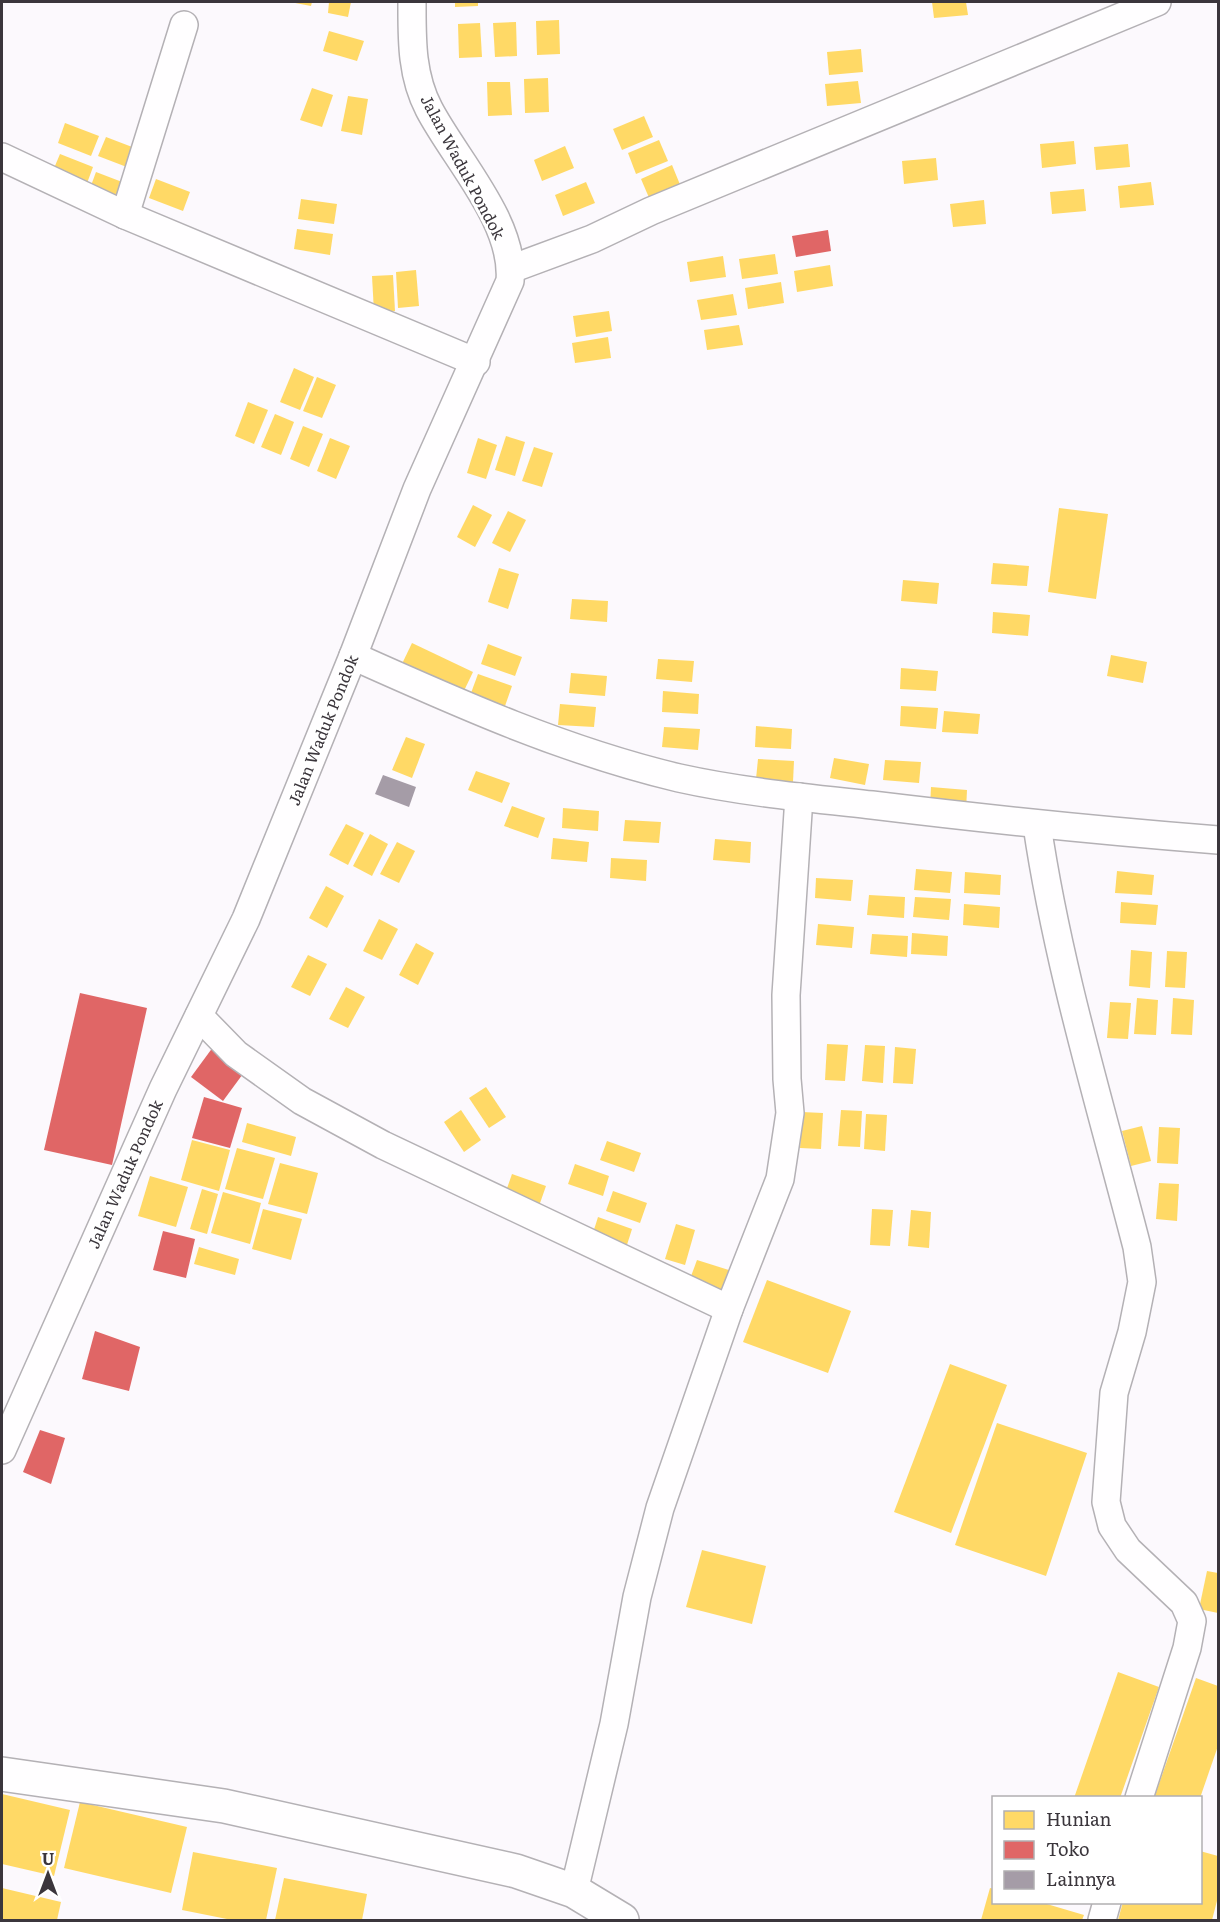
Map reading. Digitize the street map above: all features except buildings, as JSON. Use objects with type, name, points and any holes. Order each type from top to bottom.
[{"type":"street","name":"Jalan Waduk Pondok","points":[[2,1450],[163,1089],[246,919],[353,656],[417,489],[503,300],[511,269],[499,228],[428,108],[418,82],[413,58],[412,2]]},
{"type":"street","points":[[511,269],[592,239],[651,211],[1157,2]]},
{"type":"street","points":[[125,215],[184,25]]},
{"type":"street","points":[[2,157],[125,215],[476,362]]},
{"type":"street","points":[[353,656],[493,718],[580,751],[681,778],[799,797],[1037,825],[1218,840]]},
{"type":"street","points":[[574,1891],[614,1724],[637,1597],[660,1508],[729,1309],[780,1179],[790,1113],[787,1079],[786,995],[799,797]]},
{"type":"street","points":[[1037,825],[1046,885],[1062,958],[1137,1247],[1142,1282],[1132,1332],[1114,1393],[1106,1502],[1112,1526],[1128,1550],[1184,1603],[1192,1621],[1187,1648],[1139,1796]]},
{"type":"street","points":[[199,1016],[236,1054],[302,1101],[382,1145],[729,1309]]},
{"type":"street","points":[[2,1774],[224,1806],[516,1871],[574,1891],[622,1920]]},
{"type":"street","points":[[1102,1920],[1106,1904]]}]
